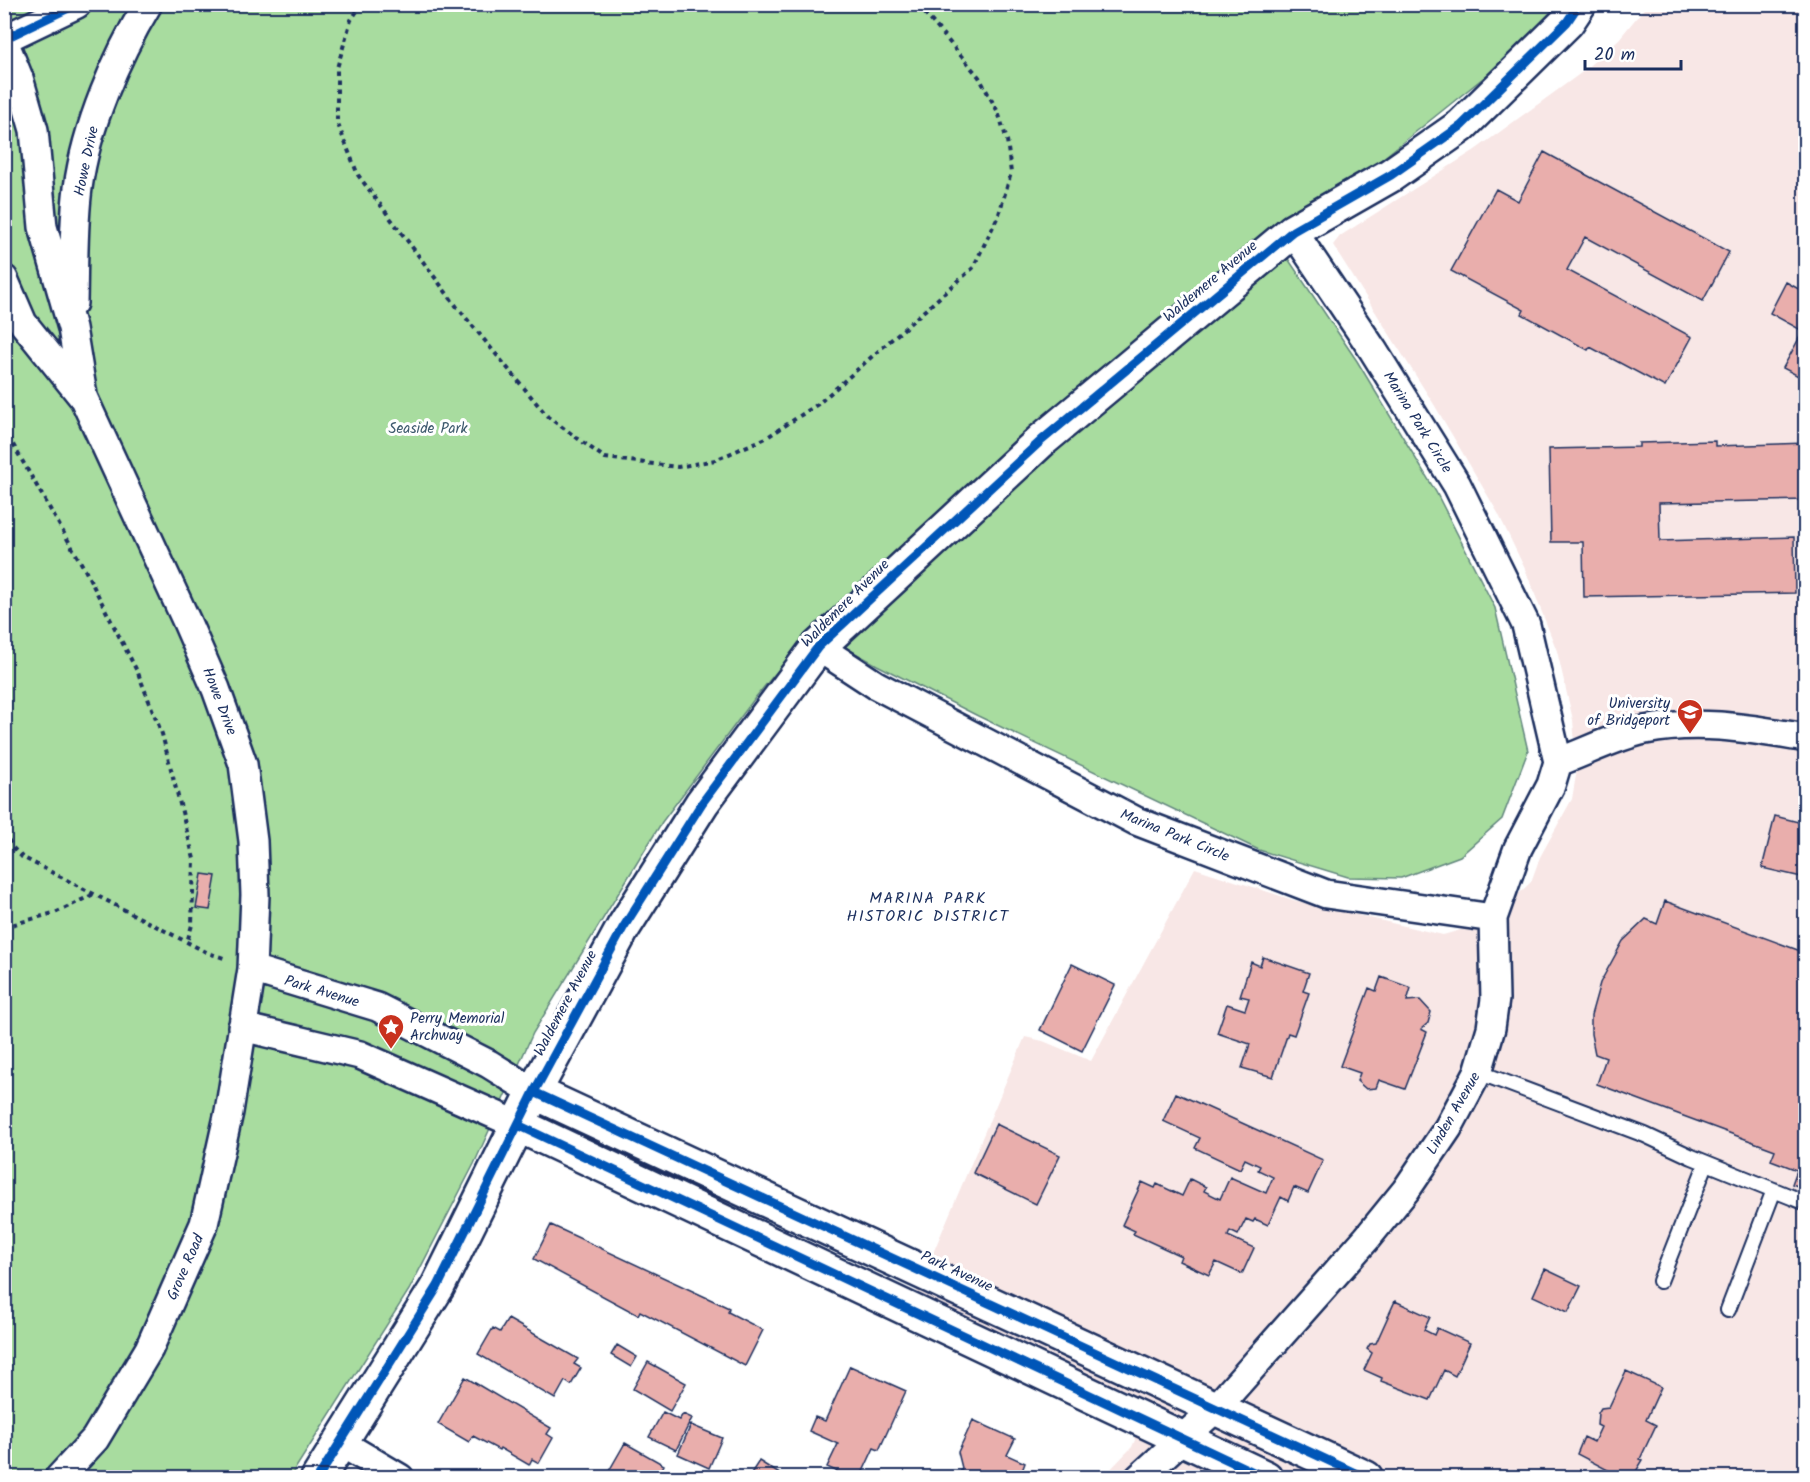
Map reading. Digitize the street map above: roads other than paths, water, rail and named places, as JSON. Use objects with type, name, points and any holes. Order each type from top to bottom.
[{"type":"street","points":[[4,40],[77,4]]},
{"type":"street","name":"Howe Drive","points":[[72,328],[78,187],[99,106],[131,32],[148,4]]},
{"type":"street","name":"Waldemere Avenue","points":[[318,1478],[438,1286],[534,1092],[622,928],[702,803],[818,647],[939,532],[1042,440],[1293,231],[1391,176],[1461,126],[1567,22],[1579,4]]},
{"type":"street","name":"Howe Drive","points":[[4,40],[19,78],[34,130],[43,227],[72,328],[84,399]]},
{"type":"street","name":"Marina Park Circle","points":[[1293,231],[1373,350],[1462,495],[1526,625],[1558,762]]},
{"type":"street","name":"Howe Drive","points":[[4,279],[23,323]]},
{"type":"street","name":"Howe Drive","points":[[4,298],[84,399],[212,679],[243,764],[253,841],[252,961],[242,1027]]},
{"type":"street","name":"Marina Park Circle","points":[[818,647],[876,685],[1136,821],[1326,894],[1493,918]]},
{"type":"street","points":[[1558,762],[1642,731],[1683,724],[1721,724],[1806,738]]},
{"type":"street","name":"Linden Avenue","points":[[1139,1478],[1217,1407],[1367,1238],[1406,1190],[1448,1128],[1478,1072],[1491,1028],[1495,999],[1493,918],[1518,848],[1551,785],[1558,762]]},
{"type":"street","name":"Park Avenue","points":[[252,961],[377,1007],[489,1064],[534,1092],[1366,1478]]},
{"type":"street","points":[[242,1027],[360,1055],[518,1125],[1266,1478]]},
{"type":"street","name":"Grove Road","points":[[59,1478],[95,1439],[149,1349],[204,1224],[229,1112],[242,1027]]},
{"type":"street","points":[[341,1443],[400,1478]]},
{"type":"lane","points":[[1478,1072],[1645,1135],[1707,1164],[1806,1203]]},
{"type":"lane","points":[[1660,1281],[1707,1164]]},
{"type":"lane","points":[[1728,1310],[1774,1190]]},
{"type":"place","name":"University of Bridgeport","points":[[1690,735]]},
{"type":"place","name":"Perry Memorial Archway","points":[[391,1050]]},
{"type":"district","name":"MARINA PARK HISTORIC DISTRICT","points":[[928,906]]},
{"type":"park label","name":"Seaside Park","points":[[428,428]]}]
